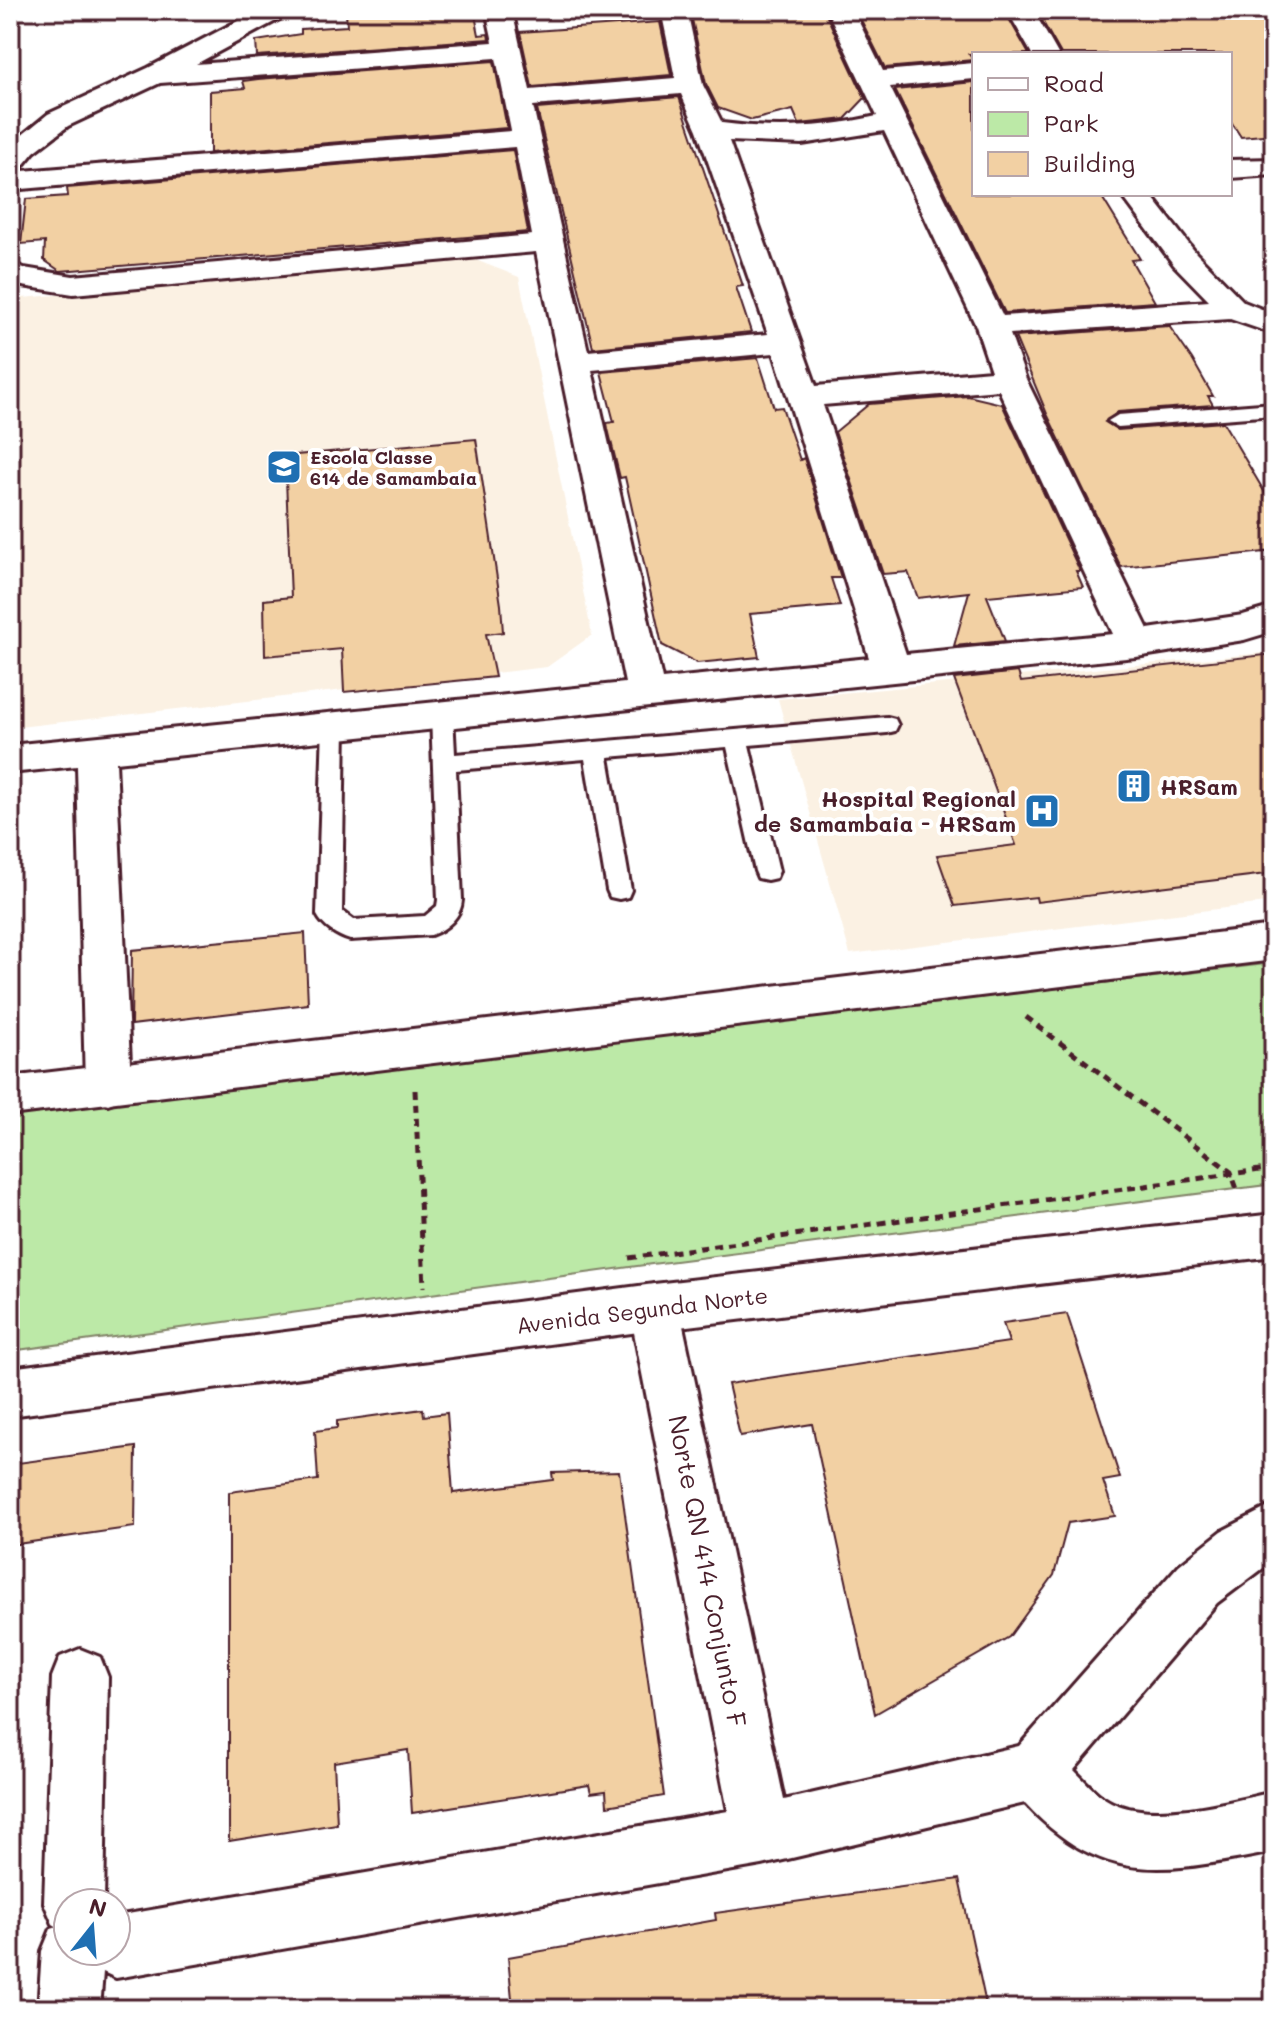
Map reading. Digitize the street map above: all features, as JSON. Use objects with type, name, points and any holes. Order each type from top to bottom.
[{"type":"street","points":[[10,163],[31,139],[63,117],[154,75],[278,10]]},
{"type":"street","points":[[499,10],[646,694]]},
{"type":"street","points":[[674,10],[690,85],[711,130],[786,342],[891,667]]},
{"type":"street","points":[[840,10],[992,326],[1010,379],[1136,644]]},
{"type":"street","points":[[1020,10],[1044,52]]},
{"type":"street","points":[[154,75],[507,49]]},
{"type":"street","points":[[874,80],[972,71]]},
{"type":"street","points":[[517,99],[690,85]]},
{"type":"street","points":[[711,130],[761,138],[815,137],[893,121]]},
{"type":"street","points":[[10,181],[525,138]]},
{"type":"street","points":[[1232,169],[1274,167]]},
{"type":"street","points":[[1137,196],[1185,259],[1233,309],[1274,325]]},
{"type":"street","points":[[11,275],[73,285],[550,242]]},
{"type":"street","points":[[992,326],[1233,309]]},
{"type":"street","points":[[573,362],[786,342]]},
{"type":"street","points":[[803,397],[1010,379]]},
{"type":"street","points":[[10,759],[1136,644],[1244,627],[1274,618]]},
{"type":"street","points":[[96,750],[108,1085]]},
{"type":"street","points":[[10,1096],[1274,943]]},
{"type":"street","name":"Avenida Segunda Norte","points":[[10,1392],[654,1307],[1263,1236]]},
{"type":"street","name":"Norte QN 414 Conjunto F","points":[[654,1307],[762,1835]]},
{"type":"street","points":[[132,1944],[762,1835],[1035,1771],[1198,1584],[1241,1550],[1274,1530]]},
{"type":"street","points":[[80,1677],[82,1887]]},
{"type":"street","points":[[1035,1771],[1080,1816],[1120,1836],[1162,1841],[1274,1822]]},
{"type":"lane","points":[[1118,421],[1274,409]]},
{"type":"lane","points":[[334,725],[329,915],[350,930],[431,925],[449,910],[442,715]]},
{"type":"lane","points":[[444,763],[887,725]]},
{"type":"lane","points":[[736,738],[767,871]]},
{"type":"lane","points":[[595,750],[619,890]]},
{"type":"path","points":[[970,978],[1001,998],[1231,1172],[1263,1236]]},
{"type":"path","points":[[413,1049],[428,1337]]},
{"type":"path","points":[[614,1260],[1274,1168]]},
{"type":"path","points":[[409,1289],[440,1285]]},
{"type":"shaded area","name":"Escola Classe 614 de Samambaia","points":[[473,259],[519,277],[592,635],[547,667],[10,728],[10,299]]},
{"type":"shaded area","name":"Hospital Regional de Samambaia - HRSam","points":[[1274,652],[1274,902],[850,954],[778,699]]},
{"type":"green space","points":[[1274,963],[1274,1184],[10,1351],[10,1111]]},
{"type":"building","points":[[474,10],[479,35],[488,34],[489,39],[257,56],[256,41],[301,34],[301,29],[347,26],[346,13]]},
{"type":"building","points":[[690,10],[824,10],[865,98],[845,119],[799,124],[793,110],[752,120],[718,108],[706,84]]},
{"type":"building","points":[[856,10],[1004,10],[1028,52],[972,52],[969,54],[972,60],[885,68]]},
{"type":"building","points":[[1036,10],[1264,10],[1274,22],[1274,134],[1241,137],[1232,123],[1232,52],[1060,52]]},
{"type":"building","points":[[660,22],[671,75],[532,87],[520,32]]},
{"type":"building","points":[[494,61],[507,128],[210,153],[210,91],[245,88],[243,81],[258,79]]},
{"type":"building","points":[[972,82],[972,196],[1101,196],[1140,259],[1131,260],[1155,302],[1005,313],[895,90]]},
{"type":"building","points":[[679,97],[743,286],[736,287],[751,332],[593,348],[537,109]]},
{"type":"building","points":[[513,150],[528,232],[60,271],[44,260],[45,242],[21,244],[26,199],[68,196],[67,188]]},
{"type":"building","points":[[1169,326],[1213,396],[1208,396],[1213,405],[1118,412],[1105,422],[1118,430],[1223,422],[1274,508],[1274,551],[1121,567],[1047,414],[1015,337]]},
{"type":"building","points":[[758,358],[774,408],[782,407],[800,460],[804,458],[841,578],[831,578],[840,606],[750,614],[759,657],[697,663],[662,645],[625,477],[620,478],[608,429],[607,423],[614,422],[601,372]]},
{"type":"building","points":[[968,396],[1002,404],[1080,571],[1076,571],[1083,587],[987,596],[1005,641],[954,646],[969,592],[918,598],[908,572],[883,574],[835,432],[869,404]]},
{"type":"building","points":[[476,439],[501,605],[503,632],[486,634],[495,677],[344,692],[342,649],[265,656],[264,600],[291,597],[285,456]]},
{"type":"building","name":"HRSam","points":[[1274,654],[1274,873],[1037,902],[1036,897],[955,906],[937,855],[1016,845],[954,679],[1018,672],[1021,682]]},
{"type":"building","points":[[305,933],[308,1004],[131,1025],[132,950]]},
{"type":"building","points":[[1067,1314],[1120,1478],[1103,1481],[1115,1516],[1068,1523],[1054,1575],[1009,1637],[875,1714],[812,1424],[740,1436],[728,1384],[1009,1342],[1003,1323]]},
{"type":"building","points":[[423,1409],[424,1416],[447,1413],[453,1493],[553,1480],[552,1473],[619,1471],[664,1796],[607,1806],[606,1791],[591,1793],[589,1785],[412,1813],[408,1750],[334,1762],[337,1824],[229,1841],[229,1492],[318,1480],[315,1431],[337,1428],[337,1421]]},
{"type":"building","points":[[136,1447],[135,1527],[10,1545],[10,1464]]},
{"type":"building","points":[[959,1879],[987,2009],[513,2009],[508,1957],[716,1920],[715,1913]]},
{"type":"place","name":"Escola Classe 614 de Samambaia","points":[[284,467]]},
{"type":"place","name":"HRSam","points":[[1134,786]]},
{"type":"place","name":"Hospital Regional de Samambaia - HRSam","points":[[1042,811]]}]
